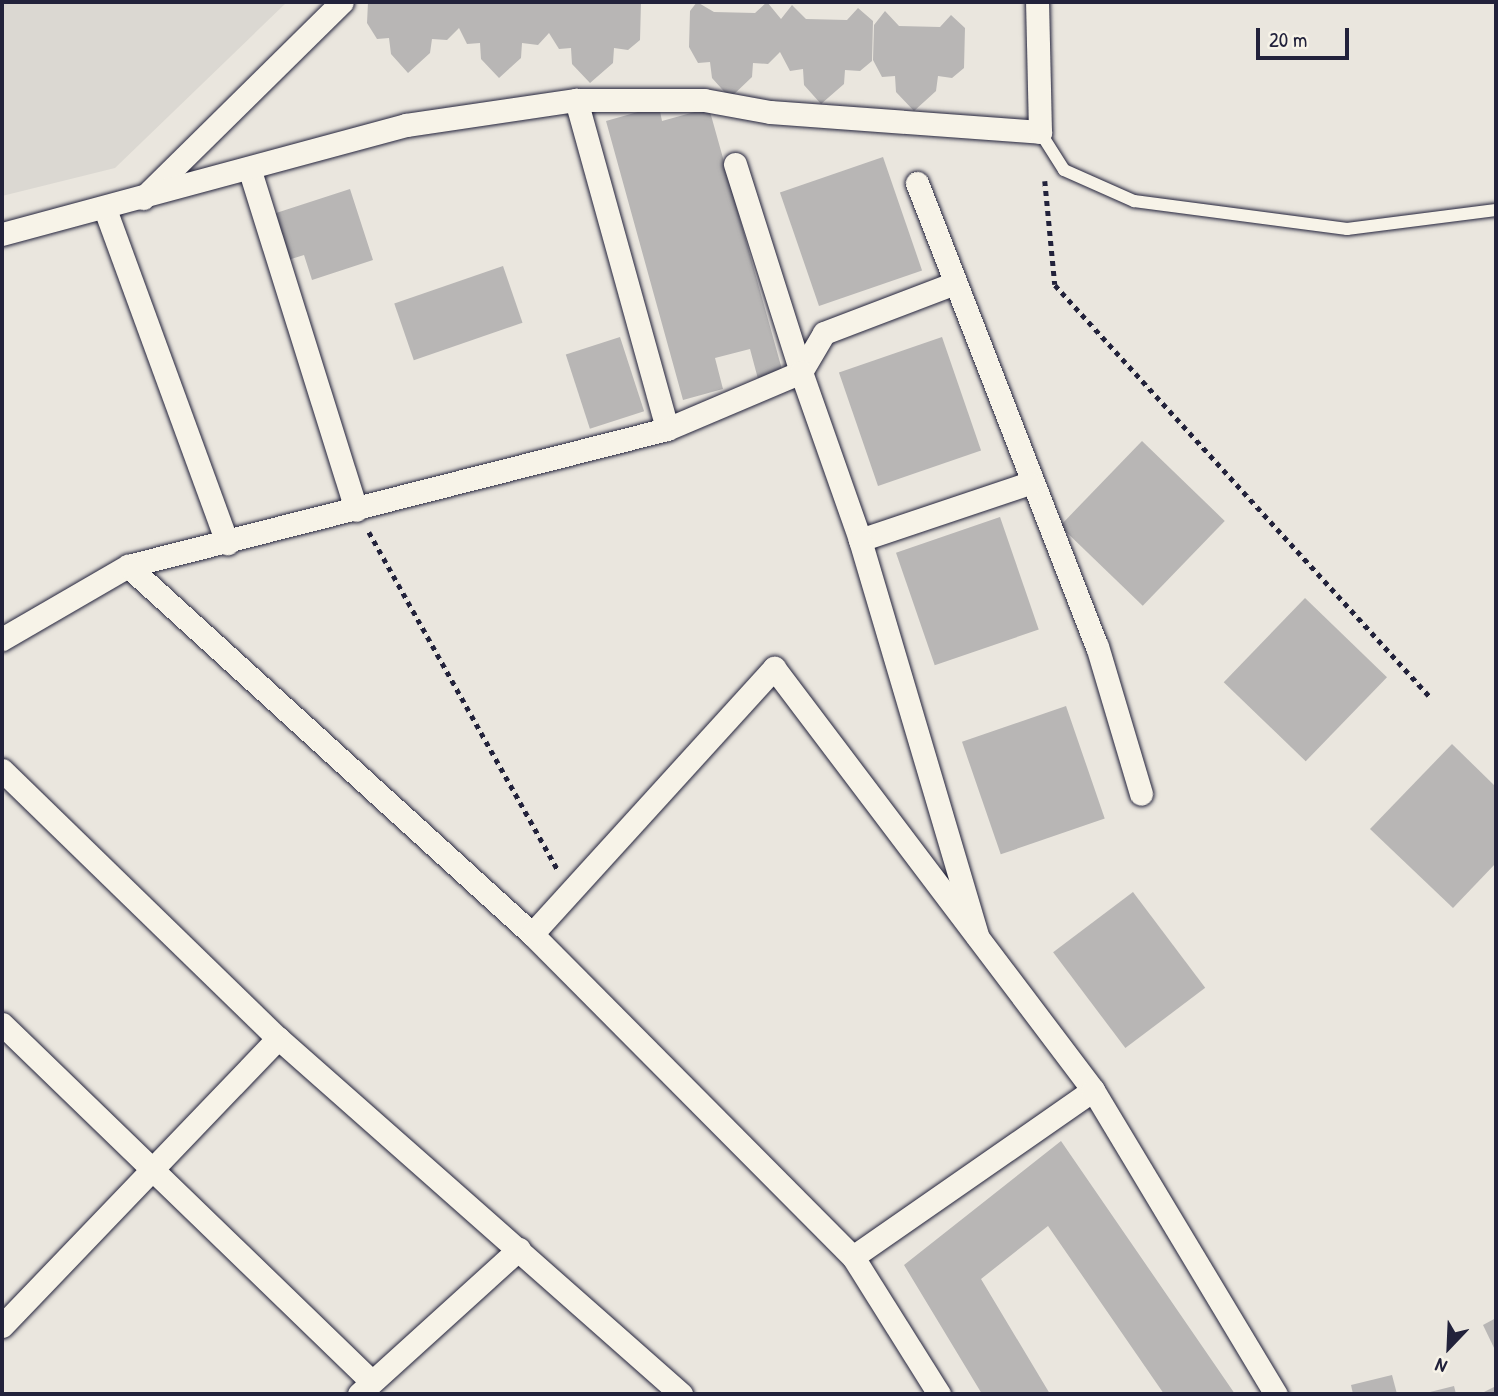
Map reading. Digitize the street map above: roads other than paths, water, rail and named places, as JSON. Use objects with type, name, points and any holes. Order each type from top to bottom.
[{"type":"street","points":[[141,200],[342,2]]},
{"type":"street","points":[[2,234],[250,171],[406,125],[576,100],[704,100],[770,111],[1040,132],[1037,2]]},
{"type":"street","points":[[576,100],[667,429]]},
{"type":"street","points":[[735,164],[801,372],[860,540],[976,936]]},
{"type":"street","points":[[250,171],[356,510]]},
{"type":"street","points":[[917,183],[952,284],[1029,483],[1097,646],[1141,794]]},
{"type":"street","points":[[104,209],[227,543]]},
{"type":"street","points":[[2,639],[128,566],[667,429],[801,372],[824,333],[952,284]]},
{"type":"street","points":[[860,540],[1029,483]]},
{"type":"street","points":[[128,566],[532,934],[853,1256],[939,1394]]},
{"type":"street","points":[[532,934],[775,668],[1093,1090],[1276,1394]]},
{"type":"street","points":[[2,770],[278,1038],[681,1394]]},
{"type":"street","points":[[2,1024],[151,1168],[365,1387],[519,1249]]},
{"type":"street","points":[[2,1326],[278,1038]]},
{"type":"street","points":[[853,1256],[1093,1090]]},
{"type":"lane","points":[[1040,132],[1065,170],[1135,201],[1347,229],[1496,209]]}]
